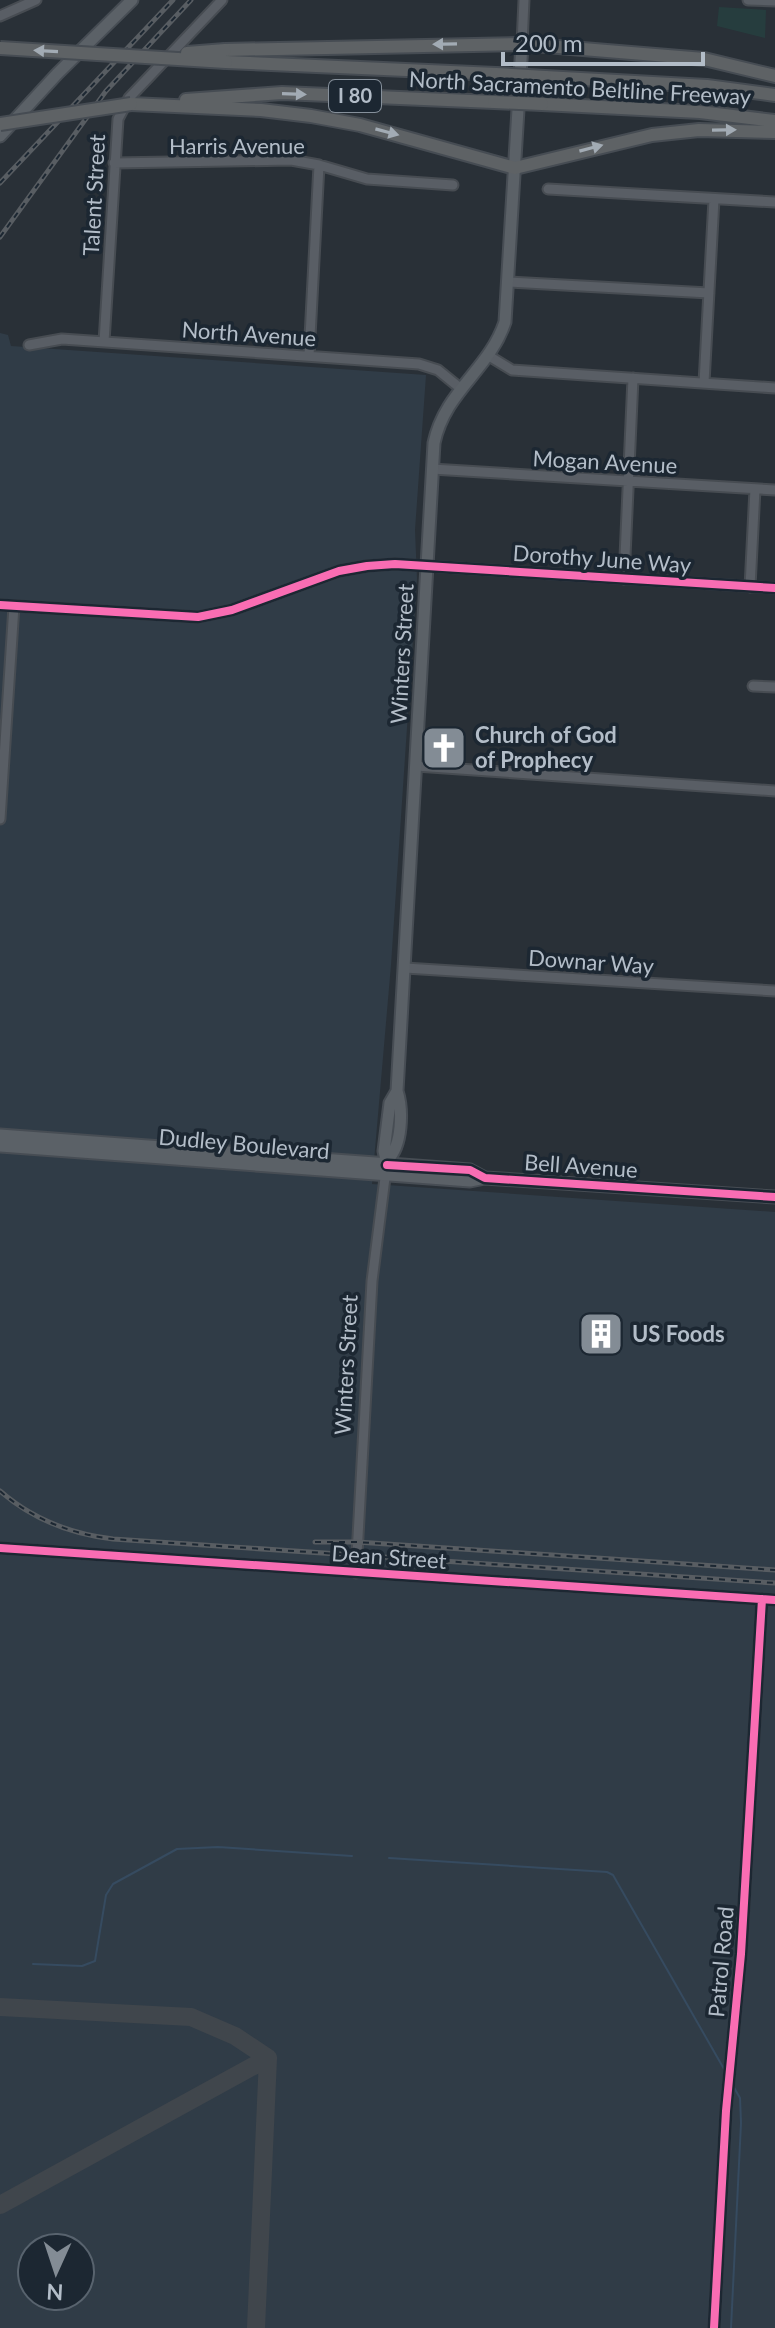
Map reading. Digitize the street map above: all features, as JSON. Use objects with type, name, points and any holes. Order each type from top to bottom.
[{"type":"highway","points":[[0,48],[148,56],[225,56],[522,44],[704,59],[775,76]]},
{"type":"highway","name":"North Sacramento Beltline Freeway","points":[[225,56],[707,86],[775,95]]},
{"type":"highway","name":"North Sacramento Beltline Freeway","points":[[217,103],[282,93],[700,112],[775,121]]},
{"type":"highway","points":[[0,124],[131,104],[217,103],[360,125],[515,168],[652,135],[699,130],[775,132]]},
{"type":"main road","points":[[0,136],[132,0]]},
{"type":"main road","name":"Winters Street","points":[[387,1166],[384,1151],[390,1103],[397,1091],[405,968],[434,443],[441,420],[460,388],[489,356],[505,322],[522,44]]},
{"type":"main road","name":"Dudley Boulevard","points":[[0,1135],[387,1166]]},
{"type":"main road","name":"Dudley Boulevard","points":[[0,1146],[387,1166]]},
{"type":"main road","name":"Bell Avenue","points":[[387,1166],[470,1170],[485,1178],[775,1197]]},
{"type":"street","points":[[0,16],[36,0]]},
{"type":"street","name":"Talent Street","points":[[104,342],[114,163],[117,125],[122,109],[222,0]]},
{"type":"street","name":"Winters Street","points":[[522,44],[524,0]]},
{"type":"street","points":[[748,0],[775,1]]},
{"type":"street","name":"Harris Avenue","points":[[114,163],[148,165],[279,159],[319,165],[367,179],[453,185]]},
{"type":"street","points":[[309,356],[319,165]]},
{"type":"street","points":[[548,189],[775,202]]},
{"type":"street","points":[[704,383],[714,199]]},
{"type":"street","points":[[509,282],[709,293]]},
{"type":"street","name":"North Avenue","points":[[29,345],[62,339],[423,364],[438,370],[460,388]]},
{"type":"street","points":[[489,356],[512,370],[775,388]]},
{"type":"street","points":[[624,579],[633,378]]},
{"type":"street","name":"Mogan Avenue","points":[[432,469],[775,490]]},
{"type":"street","points":[[750,587],[755,489]]},
{"type":"street","name":"Dorothy June Way","points":[[0,605],[198,617],[232,610],[339,571],[381,565],[775,588]]},
{"type":"street","points":[[0,819],[14,606]]},
{"type":"street","points":[[753,686],[775,687]]},
{"type":"street","points":[[416,766],[775,791]]},
{"type":"street","name":"Downar Way","points":[[405,968],[775,991]]},
{"type":"street","name":"Winters Street","points":[[356,1573],[371,1285],[387,1166]]},
{"type":"street","name":"Dean Street","points":[[0,1548],[775,1600]]},
{"type":"street","name":"Patrol Road","points":[[714,2328],[762,1599]]},
{"type":"shaded area","points":[[0,333],[8,335],[11,346],[426,375],[415,530],[417,579],[391,965],[372,1184],[775,1212],[775,2328],[0,2328]]},
{"type":"green space","points":[[719,7],[766,10],[765,38],[717,26]]},
{"type":"waterway","points":[[33,1964],[82,1966],[95,1961],[106,1895],[113,1884],[177,1849],[218,1847],[352,1856]]},
{"type":"waterway","points":[[389,1858],[607,1872],[613,1875],[724,2069]]},
{"type":"waterway","points":[[731,2328],[741,2123],[740,2098],[732,2084]]},
{"type":"taxiway","points":[[0,2007],[191,2017],[235,2036],[268,2058]]},
{"type":"taxiway","points":[[0,2205],[268,2058]]},
{"type":"taxiway","points":[[256,2328],[268,2058]]},
{"type":"railway","points":[[0,183],[173,0]]},
{"type":"railway","points":[[0,237],[106,91],[191,0]]},
{"type":"railway","points":[[0,1491],[25,1510],[53,1524],[113,1539],[775,1583]]},
{"type":"railway","points":[[315,1542],[357,1542],[775,1570]]},
{"type":"cycle path","points":[[0,605],[198,617],[232,610],[339,571],[395,564],[775,588]]},
{"type":"cycle path","points":[[387,1165],[470,1170],[485,1178],[775,1197]]},
{"type":"cycle path","points":[[0,1548],[775,1600]]},
{"type":"cycle path","points":[[714,2328],[762,1599]]},
{"type":"place","name":"Church of God of Prophecy","points":[[444,748]]},
{"type":"place","name":"US Foods","points":[[601,1334]]}]
